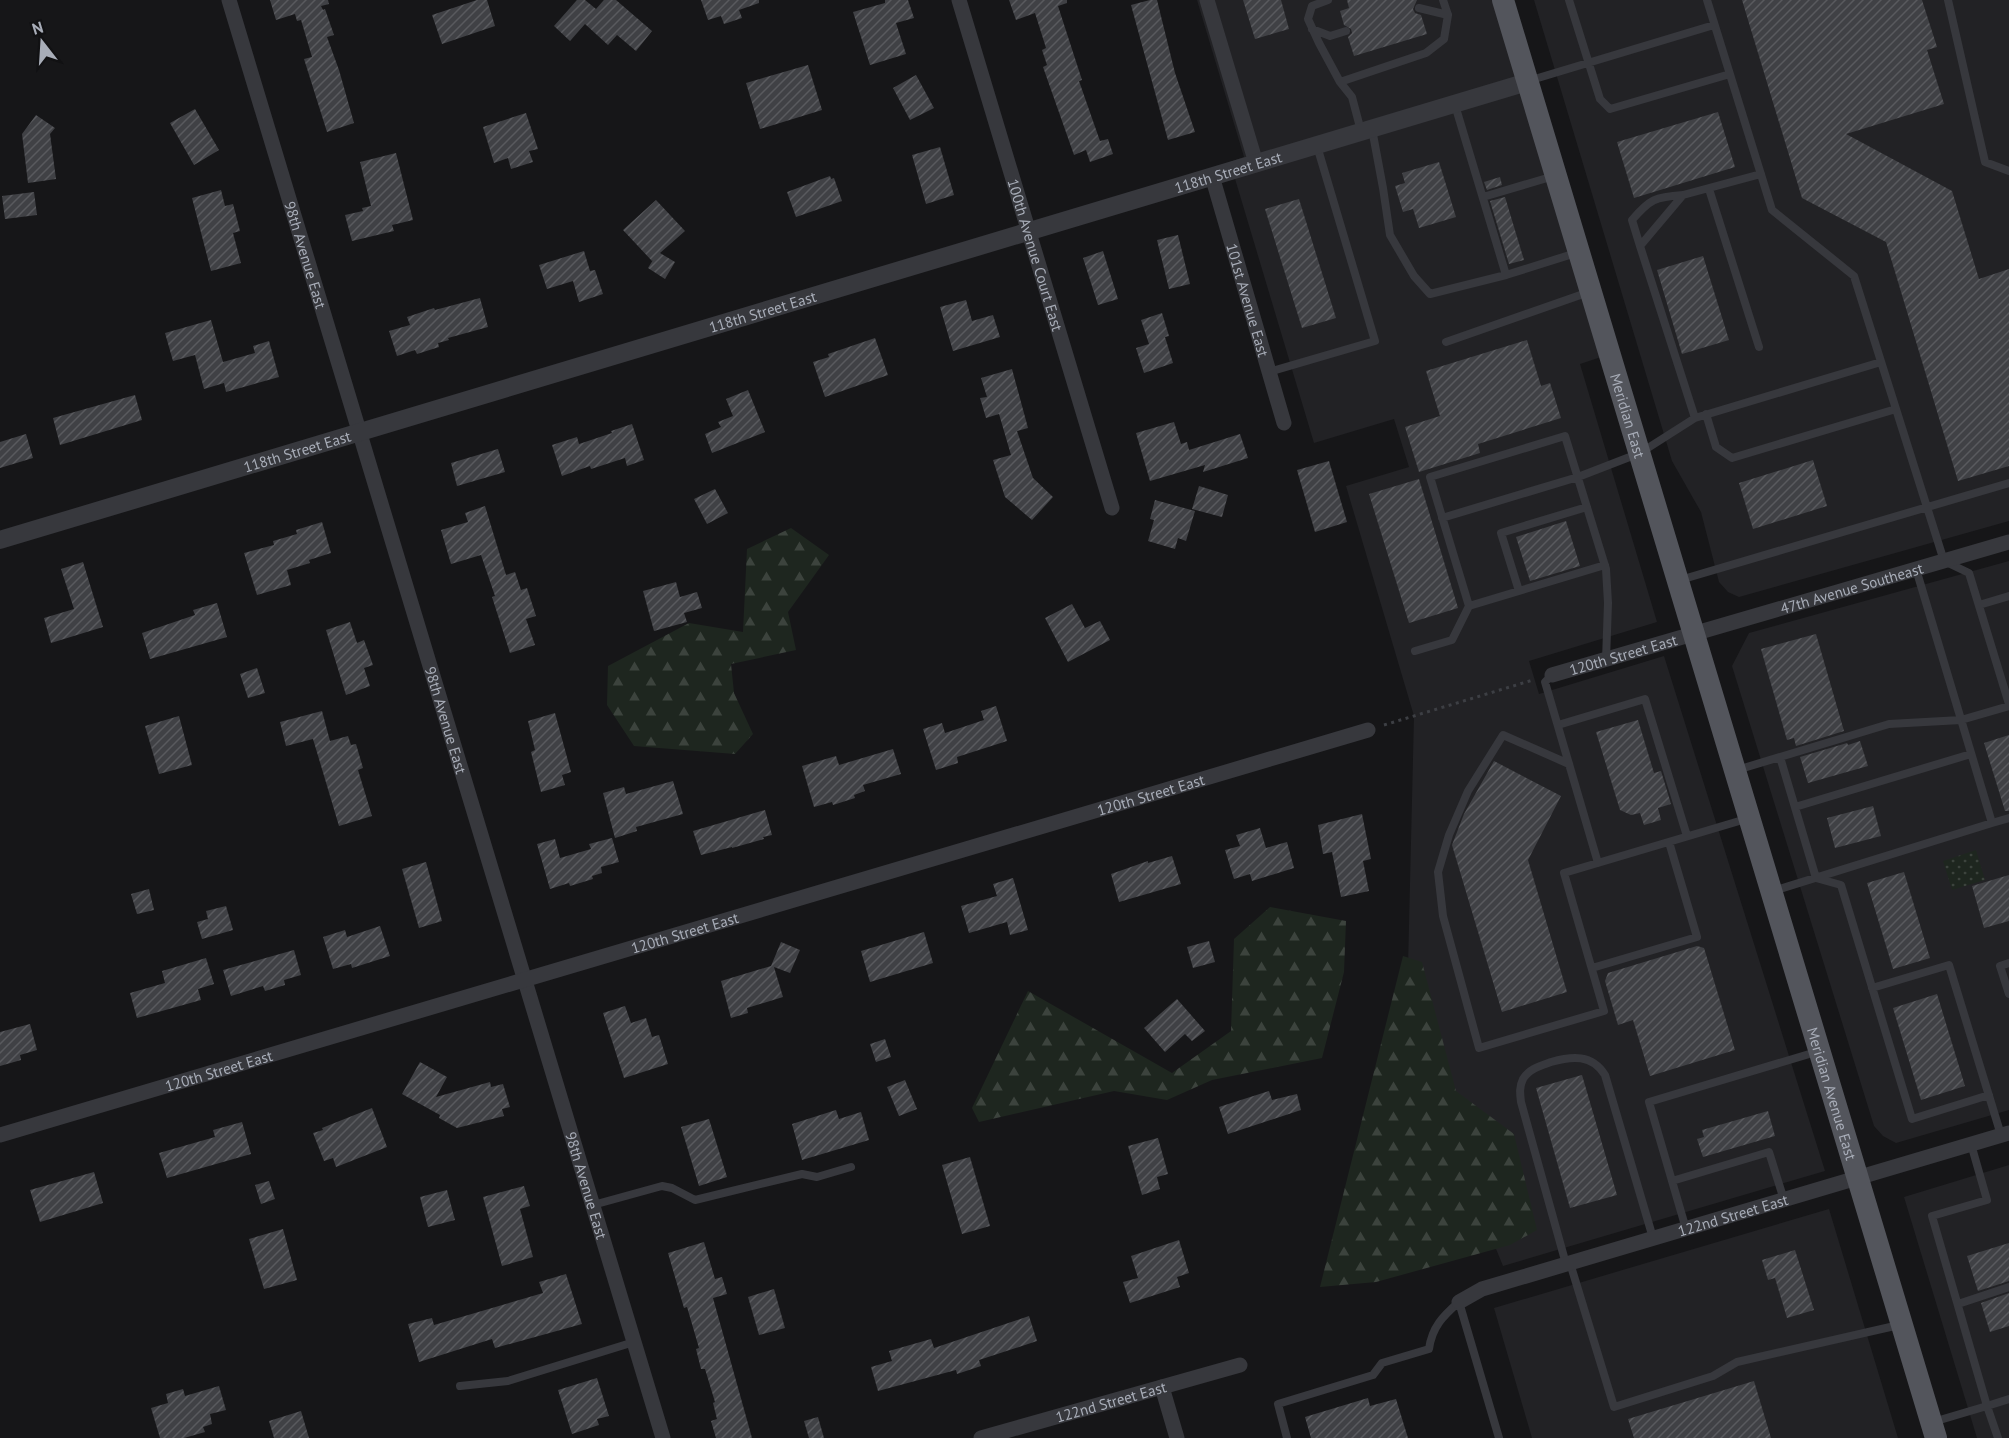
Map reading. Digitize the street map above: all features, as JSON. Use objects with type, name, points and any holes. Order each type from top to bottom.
[{"type":"main road","name":"Meridian East","points":[[1503,0],[1728,748]]},
{"type":"main road","name":"Meridian Avenue East","points":[[1728,748],[1934,1430]]},
{"type":"street","name":"98th Avenue East","points":[[229,0],[663,1438]]},
{"type":"street","name":"100th Avenue Court East","points":[[958,0],[1112,508]]},
{"type":"street","points":[[1207,0],[1256,163]]},
{"type":"street","name":"118th Street East","points":[[0,540],[1454,102],[1527,82]]},
{"type":"street","name":"101st Avenue East","points":[[1212,176],[1284,423]]},
{"type":"street","name":"47th Avenue Southeast","points":[[1694,633],[2009,542]]},
{"type":"street","name":"120th Street East","points":[[1552,675],[1694,633]]},
{"type":"street","name":"120th Street East","points":[[0,1135],[1368,730]]},
{"type":"street","name":"122nd Street East","points":[[1459,1302],[1482,1289],[2005,1134]]},
{"type":"street","name":"122nd Street East","points":[[981,1438],[1240,1365]]},
{"type":"street","points":[[1162,1387],[1177,1438]]},
{"type":"lane","points":[[1328,0],[1312,6],[1308,19],[1340,82],[1352,97],[1366,129],[1383,188],[1389,235],[1414,276],[1431,294],[1579,252]]},
{"type":"lane","points":[[1340,82],[1426,53],[1444,39],[1448,15],[1443,0]]},
{"type":"lane","points":[[1569,0],[1600,99],[1610,109],[1730,74]]},
{"type":"lane","points":[[1707,0],[1772,210],[1854,276],[1944,561],[1969,573],[2009,705],[1961,720],[1889,724],[1735,770]]},
{"type":"lane","points":[[1948,0],[1985,162],[2009,171]]},
{"type":"lane","points":[[1419,8],[1448,15]]},
{"type":"lane","points":[[1527,82],[1714,25]]},
{"type":"lane","points":[[1312,29],[1330,36],[1346,31]]},
{"type":"lane","points":[[1454,102],[1506,274]]},
{"type":"lane","points":[[1269,372],[1375,341],[1317,144]]},
{"type":"lane","points":[[1695,418],[1632,220],[1646,204],[1663,197],[1709,189],[1761,174]]},
{"type":"lane","points":[[1483,197],[1556,175]]},
{"type":"lane","points":[[1709,189],[1759,347]]},
{"type":"lane","points":[[1640,246],[1683,195]]},
{"type":"lane","points":[[1446,342],[1591,291]]},
{"type":"lane","points":[[1442,518],[1578,477],[1640,453],[1695,418],[1706,414],[1881,362]]},
{"type":"lane","points":[[1706,414],[1716,447],[1732,458],[1896,410]]},
{"type":"lane","points":[[1415,651],[1452,640],[1469,606],[1430,477],[1565,436],[1605,565],[1608,603],[1606,660]]},
{"type":"lane","points":[[1678,581],[2009,483]]},
{"type":"lane","points":[[1519,591],[1501,533],[1587,507]]},
{"type":"lane","points":[[1469,606],[1605,565]]},
{"type":"lane","points":[[1916,569],[1992,823]]},
{"type":"lane","points":[[1979,605],[2009,596]]},
{"type":"lane","points":[[1552,675],[1545,682],[1598,863]]},
{"type":"lane","points":[[1558,725],[1645,699],[1687,837]]},
{"type":"lane","points":[[1569,764],[1503,735],[1468,791],[1449,835],[1438,872],[1439,898],[1479,1048],[1604,1011],[1563,873],[1750,818]]},
{"type":"lane","points":[[1795,807],[1971,754]]},
{"type":"lane","points":[[1780,757],[1816,878]]},
{"type":"lane","points":[[1772,891],[2009,818]]},
{"type":"lane","points":[[1592,968],[1697,937],[1669,842]]},
{"type":"lane","points":[[1816,878],[1841,885],[1912,1119],[1989,1095]]},
{"type":"lane","points":[[2009,963],[2000,966],[2009,994]]},
{"type":"lane","points":[[1872,988],[1950,965],[1989,1095],[2005,1134]]},
{"type":"lane","points":[[1686,1229],[1648,1102],[1820,1050]]},
{"type":"lane","points":[[1653,1238],[1605,1075],[1600,1067],[1587,1059],[1569,1057],[1534,1069],[1522,1082],[1521,1102],[1568,1264],[1614,1407],[1713,1376],[1737,1362],[1903,1324]]},
{"type":"lane","points":[[1971,1144],[1987,1200],[1932,1216],[1998,1438]]},
{"type":"lane","points":[[1672,1181],[1769,1152],[1784,1200]]},
{"type":"lane","points":[[593,1205],[662,1186],[672,1188],[695,1200],[802,1174],[817,1177],[851,1167]]},
{"type":"lane","points":[[1958,1304],[2009,1287]]},
{"type":"lane","points":[[1287,1438],[1278,1404],[1373,1375],[1382,1363],[1429,1349],[1440,1318],[1459,1302],[1499,1438]]},
{"type":"lane","points":[[460,1386],[508,1381],[634,1342]]},
{"type":"lane","points":[[1934,1430],[1987,1406],[2009,1399]]},
{"type":"path","points":[[1368,730],[1552,675]]},
{"type":"shaded area","points":[[1197,0],[1503,0],[1610,354],[1580,364],[1657,622],[1529,661],[1539,694],[1664,656],[1825,1171],[1503,1266],[1418,1057],[1407,1009],[1414,716],[1346,486],[1409,467],[1394,419],[1314,443],[1230,162],[1244,157]]},
{"type":"shaded area","points":[[1534,0],[2009,0],[2009,521],[1739,597],[1728,592],[1719,582],[1701,512],[1672,461]]},
{"type":"shaded area","points":[[2009,561],[2009,1110],[1896,1143],[1883,1136],[1874,1126],[1732,666],[1749,633]]},
{"type":"shaded area","points":[[2009,1165],[2009,1438],[1977,1438],[1904,1197]]},
{"type":"shaded area","points":[[1829,1209],[1898,1438],[1532,1438],[1494,1308]]},
{"type":"green space","points":[[791,528],[829,555],[788,612],[796,650],[731,664],[734,693],[753,734],[735,754],[634,746],[607,705],[608,666],[689,623],[743,632],[747,549]]},
{"type":"green space","points":[[1976,850],[1985,880],[1952,890],[1943,861]]},
{"type":"green space","points":[[1270,907],[1346,921],[1344,972],[1322,1058],[1212,1080],[1167,1100],[1114,1091],[979,1122],[972,1108],[1028,991],[1172,1073],[1231,1031],[1234,939]]},
{"type":"green space","points":[[1403,956],[1422,962],[1456,1091],[1514,1134],[1537,1230],[1510,1245],[1376,1282],[1320,1287]]},
{"type":"building","points":[[270,0],[328,0],[329,4],[321,6],[323,10],[325,9],[334,35],[327,37],[354,123],[327,132],[304,59],[312,57],[301,20],[297,21],[295,14],[276,20]]},
{"type":"building","points":[[477,0],[487,0],[495,26],[442,44],[432,15]]},
{"type":"building","points":[[577,0],[585,0],[596,9],[604,0],[616,0],[652,31],[636,51],[617,35],[608,45],[585,24],[570,41],[554,26]]},
{"type":"building","points":[[701,0],[759,0],[759,3],[739,10],[742,18],[724,24],[721,16],[708,20]]},
{"type":"building","points":[[885,0],[908,0],[914,18],[896,23],[906,54],[870,65],[853,12],[885,3]]},
{"type":"building","points":[[1009,0],[1067,0],[1067,3],[1058,6],[1082,80],[1079,81],[1100,141],[1108,139],[1113,154],[1090,162],[1086,150],[1074,155],[1043,67],[1047,65],[1042,50],[1046,48],[1035,13],[1016,20]]},
{"type":"building","points":[[1157,0],[1175,73],[1195,132],[1168,140],[1131,5]]},
{"type":"building","points":[[1243,0],[1281,0],[1289,29],[1255,39]]},
{"type":"building","points":[[1347,0],[1417,0],[1413,9],[1415,13],[1421,15],[1427,34],[1354,56],[1348,37],[1352,33],[1351,29],[1344,25],[1340,11],[1349,8]]},
{"type":"building","points":[[1742,0],[1922,0],[1937,47],[1927,50],[1944,104],[1846,134],[1952,191],[1979,279],[2009,269],[2009,466],[1958,481],[1886,242],[1802,198]]},
{"type":"building","points":[[808,65],[822,110],[760,129],[746,83]]},
{"type":"building","points":[[916,75],[934,108],[910,120],[893,88]]},
{"type":"building","points":[[195,109],[219,150],[194,165],[170,123]]},
{"type":"building","points":[[1718,112],[1735,167],[1634,198],[1617,142]]},
{"type":"building","points":[[526,113],[538,149],[529,151],[533,162],[511,169],[508,158],[494,163],[483,127]]},
{"type":"building","points":[[36,115],[55,128],[50,134],[56,179],[28,183],[22,134]]},
{"type":"building","points":[[940,147],[954,195],[926,204],[912,155]]},
{"type":"building","points":[[396,153],[413,220],[392,225],[394,231],[352,241],[345,215],[363,211],[362,208],[371,206],[360,162]]},
{"type":"building","points":[[1439,162],[1456,217],[1419,228],[1413,209],[1403,212],[1395,186],[1405,183],[1402,173]]},
{"type":"building","points":[[830,176],[831,179],[834,178],[842,201],[796,217],[787,192]]},
{"type":"building","points":[[1500,177],[1502,185],[1487,190],[1484,182]]},
{"type":"building","points":[[221,190],[225,206],[233,204],[240,231],[233,233],[241,263],[211,271],[192,198]]},
{"type":"building","points":[[34,192],[37,215],[5,219],[2,196]]},
{"type":"building","points":[[1505,197],[1524,260],[1509,264],[1490,201]]},
{"type":"building","points":[[1299,199],[1336,318],[1302,328],[1265,209]]},
{"type":"building","points":[[656,200],[685,231],[660,253],[675,262],[665,279],[648,268],[653,260],[623,230]]},
{"type":"building","points":[[1178,235],[1190,284],[1169,289],[1157,240]]},
{"type":"building","points":[[584,251],[590,271],[595,270],[603,294],[579,302],[573,281],[547,289],[539,265]]},
{"type":"building","points":[[1103,251],[1118,299],[1098,305],[1083,258]]},
{"type":"building","points":[[1703,256],[1729,340],[1682,354],[1657,270]]},
{"type":"building","points":[[480,298],[488,327],[448,338],[449,340],[438,343],[439,347],[417,354],[415,350],[397,356],[389,331],[410,325],[407,317],[434,308],[435,310]]},
{"type":"building","points":[[966,300],[972,321],[993,315],[1000,337],[953,351],[940,307]]},
{"type":"building","points":[[1162,313],[1169,336],[1165,337],[1173,363],[1144,373],[1136,348],[1149,344],[1141,320]]},
{"type":"building","points":[[211,320],[223,362],[255,353],[253,346],[269,341],[279,377],[226,392],[224,383],[204,389],[195,355],[173,361],[165,333]]},
{"type":"building","points":[[875,338],[888,375],[825,397],[813,362],[829,357],[828,354]]},
{"type":"building","points":[[1527,340],[1541,386],[1550,383],[1561,418],[1478,444],[1480,453],[1419,472],[1405,427],[1440,416],[1426,371]]},
{"type":"building","points":[[1012,369],[1028,428],[1017,431],[1033,478],[1053,497],[1032,520],[1005,497],[993,460],[1011,455],[999,414],[986,418],[980,398],[987,397],[981,378]]},
{"type":"building","points":[[748,390],[765,432],[712,453],[705,434],[721,427],[718,422],[733,416],[726,399]]},
{"type":"building","points":[[135,395],[142,420],[60,445],[53,418]]},
{"type":"building","points":[[1174,422],[1181,444],[1187,442],[1189,450],[1240,434],[1248,458],[1203,472],[1205,465],[1150,481],[1136,433]]},
{"type":"building","points":[[632,424],[644,460],[627,466],[625,458],[591,469],[590,466],[562,476],[552,445],[577,437],[579,444]]},
{"type":"building","points":[[26,434],[33,458],[0,468],[0,442]]},
{"type":"building","points":[[498,449],[505,472],[457,486],[451,463]]},
{"type":"building","points":[[1813,460],[1827,506],[1753,529],[1739,483]]},
{"type":"building","points":[[1329,461],[1347,522],[1315,532],[1297,470]]},
{"type":"building","points":[[1419,479],[1458,608],[1409,623],[1369,494]]},
{"type":"building","points":[[1199,486],[1228,495],[1222,517],[1192,509]]},
{"type":"building","points":[[715,489],[728,513],[707,524],[694,499]]},
{"type":"building","points":[[1155,500],[1195,511],[1186,541],[1178,538],[1175,549],[1148,541],[1154,520],[1150,519]]},
{"type":"building","points":[[485,506],[506,575],[515,572],[521,590],[527,588],[536,616],[526,619],[535,645],[510,653],[481,555],[451,564],[441,530],[468,522],[465,513]]},
{"type":"building","points":[[1566,521],[1580,566],[1530,581],[1516,537]]},
{"type":"building","points":[[322,522],[331,553],[287,570],[291,585],[257,595],[244,553],[274,545],[273,541],[297,534],[296,530]]},
{"type":"building","points":[[83,562],[103,627],[51,643],[44,618],[74,609],[61,569]]},
{"type":"building","points":[[676,582],[680,597],[697,592],[702,608],[684,613],[687,622],[654,631],[643,591]]},
{"type":"building","points":[[217,603],[227,637],[150,659],[142,633],[195,615],[193,610]]},
{"type":"building","points":[[1072,604],[1085,628],[1100,621],[1110,640],[1068,662],[1045,618]]},
{"type":"building","points":[[350,622],[357,643],[364,640],[373,665],[364,668],[370,686],[346,695],[326,630]]},
{"type":"building","points":[[1816,634],[1844,731],[1796,746],[1794,738],[1787,740],[1761,649]]},
{"type":"building","points":[[257,668],[265,693],[248,698],[240,674]]},
{"type":"building","points":[[996,706],[1007,741],[957,757],[958,763],[936,770],[923,729],[942,723],[945,733],[984,720],[981,711]]},
{"type":"building","points":[[322,711],[330,741],[348,736],[351,745],[356,744],[363,768],[358,770],[372,816],[339,826],[313,739],[286,746],[280,722]]},
{"type":"building","points":[[555,713],[571,772],[562,775],[565,785],[541,792],[531,752],[535,750],[528,721]]},
{"type":"building","points":[[179,716],[192,765],[159,774],[145,726]]},
{"type":"building","points":[[1638,720],[1654,773],[1661,771],[1671,804],[1658,808],[1661,820],[1644,825],[1640,813],[1631,815],[1620,810],[1596,732]]},
{"type":"building","points":[[2009,735],[2009,811],[2005,811],[1984,743]]},
{"type":"building","points":[[1860,741],[1868,766],[1808,783],[1800,757]]},
{"type":"building","points":[[893,749],[901,774],[863,785],[865,791],[854,795],[855,798],[833,805],[832,802],[814,807],[802,766],[836,756],[839,765]]},
{"type":"building","points":[[1494,761],[1561,796],[1528,860],[1567,992],[1502,1012],[1452,845],[1464,814]]},
{"type":"building","points":[[673,781],[683,814],[636,827],[637,831],[615,838],[603,793],[624,787],[626,794]]},
{"type":"building","points":[[1873,806],[1881,836],[1835,848],[1827,818]]},
{"type":"building","points":[[765,810],[772,835],[701,855],[693,831]]},
{"type":"building","points":[[1362,814],[1371,859],[1363,861],[1369,891],[1341,897],[1332,852],[1323,854],[1318,825]]},
{"type":"building","points":[[1260,828],[1266,848],[1287,842],[1294,868],[1252,881],[1250,874],[1234,879],[1225,850],[1240,846],[1236,835]]},
{"type":"building","points":[[612,838],[619,862],[601,867],[602,873],[592,876],[593,879],[550,889],[537,844],[555,839],[560,858],[591,849],[589,844]]},
{"type":"building","points":[[1172,856],[1181,884],[1119,902],[1111,874],[1148,861],[1148,863]]},
{"type":"building","points":[[426,862],[442,921],[419,928],[402,869]]},
{"type":"building","points":[[1904,872],[1930,958],[1893,969],[1867,883]]},
{"type":"building","points":[[2009,875],[2009,921],[1984,928],[1972,886]]},
{"type":"building","points":[[1013,878],[1028,930],[1010,935],[1007,922],[969,933],[961,906],[997,896],[993,884]]},
{"type":"building","points":[[149,889],[154,910],[137,914],[131,894]]},
{"type":"building","points":[[226,906],[233,930],[202,939],[197,922],[208,919],[206,911]]},
{"type":"building","points":[[380,926],[390,956],[352,968],[351,964],[333,969],[323,937],[345,930],[347,937]]},
{"type":"building","points":[[924,932],[933,963],[870,982],[861,951]]},
{"type":"building","points":[[1209,941],[1215,962],[1193,968],[1187,947]]},
{"type":"building","points":[[781,942],[800,950],[790,973],[774,967],[783,997],[747,1008],[748,1013],[731,1018],[721,981],[771,966]]},
{"type":"building","points":[[1697,946],[1704,948],[1735,1050],[1650,1076],[1633,1020],[1618,1025],[1605,981],[1608,973]]},
{"type":"building","points":[[294,950],[301,975],[284,980],[285,985],[265,991],[263,986],[231,996],[223,970]]},
{"type":"building","points":[[206,958],[214,984],[198,989],[201,1000],[137,1018],[130,993],[165,983],[162,971]]},
{"type":"building","points":[[1937,994],[1965,1086],[1921,1100],[1893,1008]]},
{"type":"building","points":[[1177,999],[1205,1031],[1192,1041],[1185,1034],[1165,1052],[1144,1028]]},
{"type":"building","points":[[625,1006],[631,1023],[646,1018],[652,1037],[659,1035],[668,1064],[624,1078],[603,1013]]},
{"type":"building","points":[[30,1024],[37,1050],[20,1055],[21,1060],[0,1066],[0,1032]]},
{"type":"building","points":[[885,1039],[891,1057],[876,1062],[870,1044]]},
{"type":"building","points":[[420,1062],[447,1077],[436,1097],[490,1082],[491,1087],[503,1084],[510,1107],[502,1109],[504,1116],[457,1128],[439,1118],[440,1115],[402,1094]]},
{"type":"building","points":[[1582,1075],[1617,1195],[1570,1208],[1536,1088]]},
{"type":"building","points":[[905,1080],[917,1109],[899,1116],[887,1087]]},
{"type":"building","points":[[1269,1091],[1272,1100],[1297,1094],[1301,1110],[1228,1134],[1219,1107]]},
{"type":"building","points":[[372,1108],[387,1147],[336,1167],[333,1158],[324,1161],[313,1133]]},
{"type":"building","points":[[836,1110],[839,1119],[861,1112],[869,1140],[802,1160],[792,1124]]},
{"type":"building","points":[[1768,1111],[1775,1136],[1703,1157],[1697,1139],[1704,1137],[1702,1130]]},
{"type":"building","points":[[709,1119],[727,1177],[699,1186],[681,1127]]},
{"type":"building","points":[[242,1122],[251,1154],[167,1178],[159,1153],[215,1137],[213,1130]]},
{"type":"building","points":[[1158,1138],[1168,1174],[1157,1177],[1160,1189],[1142,1195],[1128,1146]]},
{"type":"building","points":[[970,1157],[990,1226],[962,1234],[942,1165]]},
{"type":"building","points":[[94,1172],[103,1203],[40,1222],[30,1190]]},
{"type":"building","points":[[269,1181],[275,1199],[261,1204],[255,1185]]},
{"type":"building","points":[[524,1186],[530,1206],[520,1209],[533,1257],[502,1266],[483,1197]]},
{"type":"building","points":[[447,1190],[455,1220],[428,1227],[420,1197]]},
{"type":"building","points":[[283,1229],[297,1280],[264,1289],[249,1239]]},
{"type":"building","points":[[1179,1240],[1189,1273],[1177,1277],[1180,1287],[1130,1303],[1123,1282],[1138,1278],[1131,1256]]},
{"type":"building","points":[[704,1242],[715,1279],[722,1277],[727,1294],[713,1298],[752,1438],[716,1438],[711,1421],[717,1419],[713,1403],[715,1402],[705,1369],[701,1369],[696,1349],[699,1348],[687,1307],[684,1308],[668,1253]]},
{"type":"building","points":[[2009,1243],[2009,1281],[1978,1291],[1967,1256]]},
{"type":"building","points":[[1795,1250],[1814,1310],[1787,1318],[1775,1278],[1768,1280],[1762,1260]]},
{"type":"building","points":[[566,1274],[582,1324],[495,1348],[492,1339],[419,1362],[408,1324],[432,1318],[434,1325],[543,1293],[539,1282]]},
{"type":"building","points":[[774,1289],[785,1328],[759,1335],[748,1297]]},
{"type":"building","points":[[2009,1293],[2009,1326],[1990,1332],[1981,1303]]},
{"type":"building","points":[[1029,1316],[1037,1341],[979,1360],[981,1366],[957,1374],[956,1370],[878,1391],[871,1367],[892,1361],[889,1351],[931,1339],[934,1348]]},
{"type":"building","points":[[597,1378],[609,1416],[597,1419],[599,1425],[572,1434],[558,1390]]},
{"type":"building","points":[[1754,1381],[1771,1438],[1634,1438],[1628,1419]]},
{"type":"building","points":[[219,1386],[226,1410],[210,1414],[212,1424],[203,1427],[205,1432],[184,1438],[160,1438],[151,1408],[168,1403],[166,1394],[183,1389],[185,1396]]},
{"type":"building","points":[[1368,1398],[1370,1406],[1396,1399],[1408,1438],[1311,1438],[1305,1417]]},
{"type":"building","points":[[301,1411],[309,1438],[274,1438],[269,1421]]},
{"type":"building","points":[[818,1417],[824,1438],[809,1438],[804,1421]]}]
